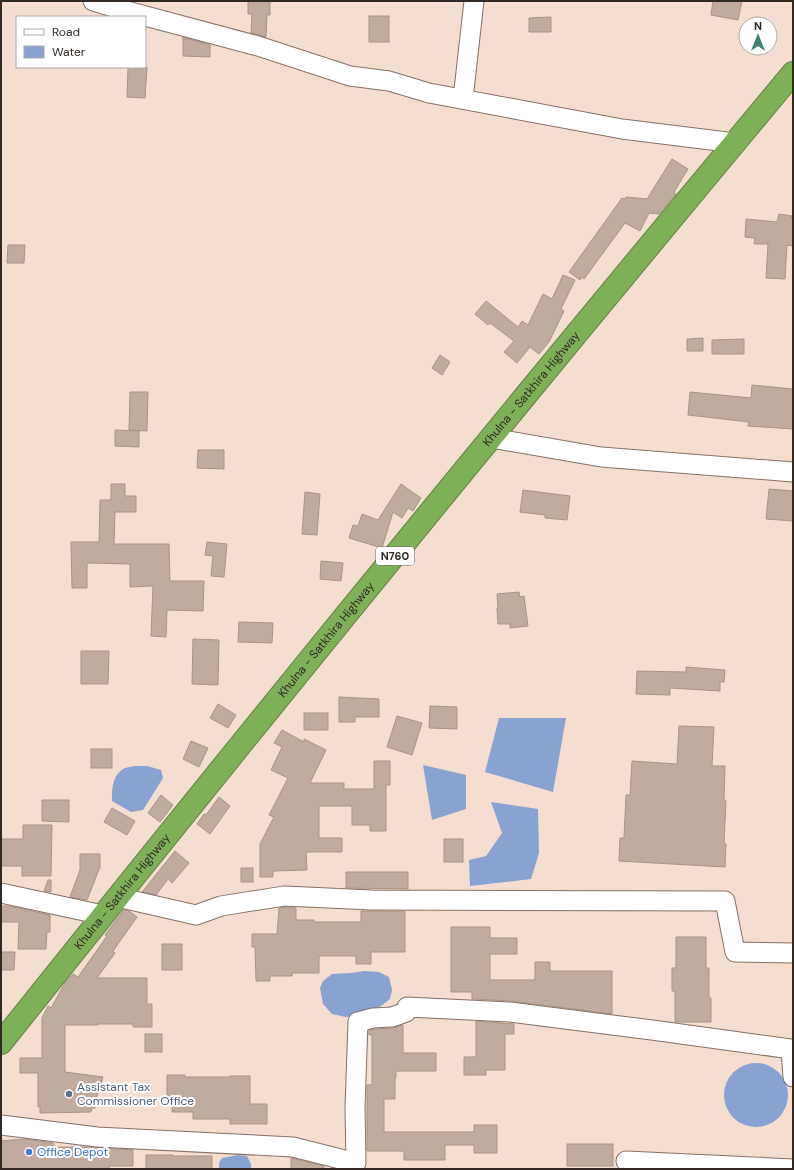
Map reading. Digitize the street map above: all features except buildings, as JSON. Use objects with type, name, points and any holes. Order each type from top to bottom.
[{"type":"highway","name":"Khulna - Satkhira Highway","points":[[1,1043],[117,897],[593,313],[793,73]]},
{"type":"street","points":[[93,1],[146,16]]},
{"type":"street","points":[[463,99],[474,1]]},
{"type":"street","points":[[146,16],[258,46],[350,76],[389,81],[429,93],[622,129],[735,143]]},
{"type":"street","points":[[491,438],[601,457],[793,472]]},
{"type":"street","points":[[1,892],[103,915]]},
{"type":"street","points":[[117,897],[196,915],[221,906],[284,896],[372,900],[725,901],[735,952],[793,953]]},
{"type":"street","points":[[1,1125],[97,1137],[292,1147],[356,1163],[355,1107],[358,1022],[373,1018],[392,1017],[406,1012],[407,1007],[510,1012],[791,1049],[793,1077]]},
{"type":"street","points":[[626,1161],[793,1169]]},
{"type":"water","points":[[499,718],[566,718],[553,792],[485,772]]},
{"type":"water","points":[[423,765],[466,775],[466,809],[432,820]]},
{"type":"water","points":[[147,766],[161,770],[163,778],[143,810],[131,812],[112,801],[112,792],[113,784],[119,772],[124,768]]},
{"type":"water","points":[[491,802],[538,809],[539,853],[531,879],[470,886],[469,860],[486,856],[502,833]]},
{"type":"water","points":[[364,971],[379,972],[389,977],[392,990],[390,999],[381,1006],[362,1015],[346,1017],[332,1014],[323,1004],[320,988],[323,981],[332,974]]},
{"type":"water","points":[[756,1063],[768,1065],[779,1072],[786,1083],[788,1095],[786,1107],[779,1118],[768,1125],[756,1127],[744,1125],[733,1118],[726,1107],[724,1095],[726,1083],[733,1072],[744,1065]]},
{"type":"water","points":[[238,1155],[247,1156],[251,1164],[251,1169],[219,1169],[219,1163],[222,1158]]},
{"type":"place","name":"Assistant Tax Commissioner Office","points":[[69,1094]]},
{"type":"place","name":"Office Depot","points":[[29,1152]]}]
